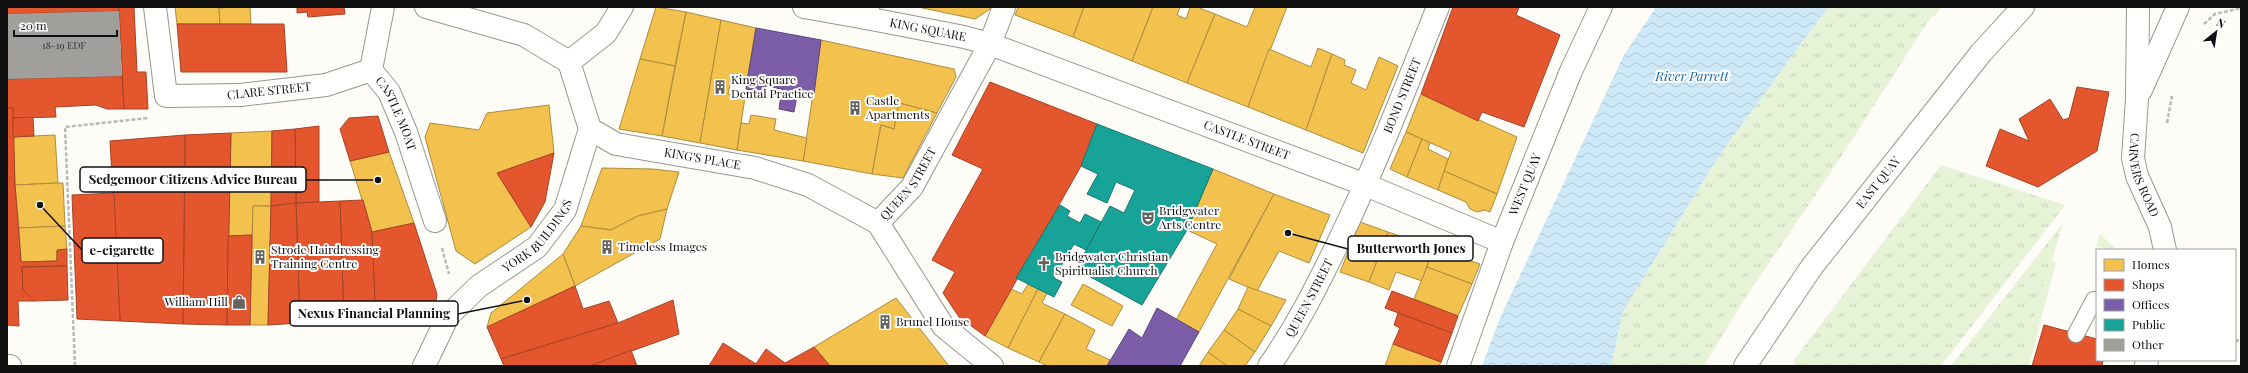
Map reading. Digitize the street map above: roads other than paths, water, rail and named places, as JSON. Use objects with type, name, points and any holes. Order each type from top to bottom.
[{"type":"street","name":"CLARE STREET","points":[[155,7],[166,96],[240,95],[326,85],[371,70]]},
{"type":"street","name":"CASTLE MOAT","points":[[383,7],[371,70],[389,92],[406,132],[435,221]]},
{"type":"street","points":[[426,7],[524,35],[569,62],[590,129]]},
{"type":"street","points":[[569,62],[606,33],[622,7]]},
{"type":"street","name":"KING SQUARE","points":[[804,7],[867,13],[990,44]]},
{"type":"street","name":"QUEEN STREET","points":[[992,366],[943,326],[878,223],[912,187],[990,44],[1004,7]]},
{"type":"street","name":"BOND STREET","points":[[1366,185],[1438,7]]},
{"type":"street","name":"WEST QUAY","points":[[1458,366],[1502,242],[1571,71],[1601,7]]},
{"type":"street","name":"EAST QUAY","points":[[1746,366],[1811,268],[1981,53],[2023,7]]},
{"type":"street","name":"CARVERS ROAD","points":[[2138,7],[2137,99],[2133,158],[2137,176],[2160,227],[2165,249]]},
{"type":"street","name":"CARVERS ROAD","points":[[2137,99],[2178,7]]},
{"type":"street","name":"CASTLE STREET","points":[[990,44],[1366,185],[1502,242]]},
{"type":"street","name":"KING'S PLACE","points":[[590,129],[616,144],[755,168],[808,186],[878,223]]},
{"type":"street","name":"YORK BUILDINGS","points":[[424,366],[448,316],[479,286],[537,248],[565,210],[590,129]]},
{"type":"street","name":"QUEEN STREET","points":[[1269,366],[1282,347],[1322,276],[1366,185]]},
{"type":"lane","points":[[2076,334],[2094,300],[2096,300]]},
{"type":"water","name":"River Parrett","points":[[1656,7],[1828,7],[1719,156],[1623,311],[1611,366],[1482,366],[1500,318],[1624,55]]},
{"type":"place","name":"King Square Dental Practice","points":[[720,87]]},
{"type":"place","name":"Castle Apartments","points":[[855,108]]},
{"type":"place","name":"Sedgemoor Citizens Advice Bureau","points":[[378,180]]},
{"type":"place","name":"e-cigarette","points":[[40,205]]},
{"type":"place","name":"Bridgwater Arts Centre","points":[[1148,218]]},
{"type":"place","name":"Butterworth Jones","points":[[1288,233]]},
{"type":"place","name":"Timeless Images","points":[[607,247]]},
{"type":"place","name":"Strode Hairdressing Training Centre","points":[[260,257]]},
{"type":"place","name":"Bridgwater Christian Spiritualist Church","points":[[1044,264]]},
{"type":"place","name":"Nexus Financial Planning","points":[[527,300]]},
{"type":"place","name":"William Hill","points":[[239,302]]},
{"type":"place","name":"Brunel House","points":[[885,322]]}]
